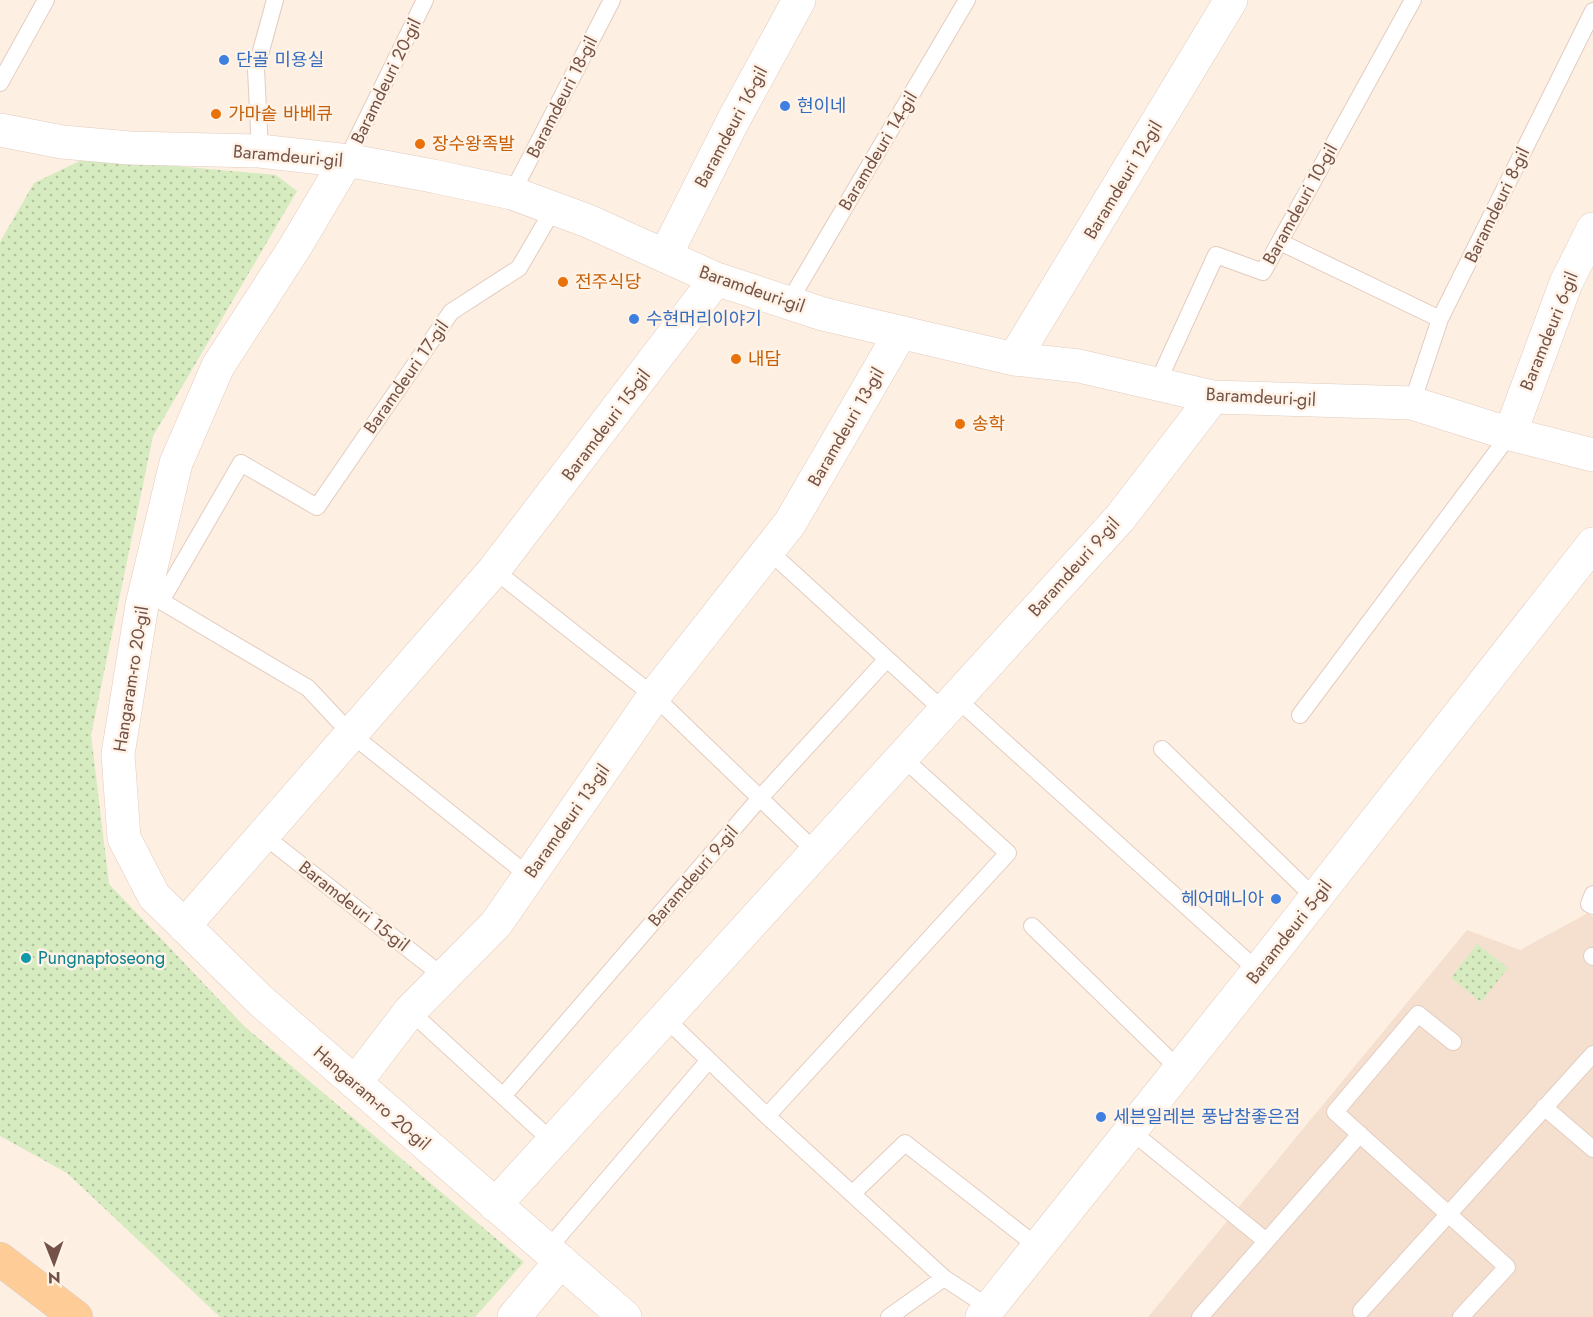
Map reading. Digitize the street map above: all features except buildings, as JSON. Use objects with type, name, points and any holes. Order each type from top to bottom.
[{"type":"main road","points":[[0,1259],[76,1317]]},
{"type":"street","name":"Baramdeuri 16-gil","points":[[664,255],[798,0]]},
{"type":"street","name":"Baramdeuri 12-gil","points":[[1014,359],[1231,0]]},
{"type":"street","name":"Baramdeuri-gil","points":[[0,130],[62,142],[130,148],[260,151],[346,161],[433,176],[512,194],[588,220],[716,279],[823,314],[1014,359],[1079,366],[1213,397],[1412,404],[1510,434],[1593,455]]},
{"type":"street","name":"Hangaram-ro 20-gil","points":[[346,161],[295,247],[218,366],[176,464],[153,598],[118,754],[124,838],[154,896],[260,1000],[625,1317]]},
{"type":"street","name":"Baramdeuri 6-gil","points":[[1510,434],[1566,283],[1593,229]]},
{"type":"street","name":"Baramdeuri 15-gil","points":[[184,926],[494,570],[716,279]]},
{"type":"street","name":"Baramdeuri 13-gil","points":[[355,1083],[410,1011],[496,924],[654,696],[790,523],[901,332]]},
{"type":"street","name":"Baramdeuri 9-gil","points":[[495,1205],[1120,518],[1213,397]]},
{"type":"street","name":"Baramdeuri 5-gil","points":[[986,1312],[1180,1070],[1593,544]]},
{"type":"street","points":[[514,1317],[554,1256]]},
{"type":"lane","points":[[0,83],[46,0]]},
{"type":"lane","points":[[260,151],[256,69],[275,0]]},
{"type":"lane","name":"Baramdeuri 20-gil","points":[[346,161],[425,0]]},
{"type":"lane","name":"Baramdeuri 18-gil","points":[[512,194],[612,0]]},
{"type":"lane","name":"Baramdeuri 14-gil","points":[[789,302],[967,0]]},
{"type":"lane","name":"Baramdeuri 10-gil","points":[[1157,384],[1216,255],[1263,272],[1413,0]]},
{"type":"lane","name":"Baramdeuri 8-gil","points":[[1412,404],[1440,319],[1593,11]]},
{"type":"lane","name":"Baramdeuri 17-gil","points":[[153,598],[242,463],[317,507],[451,312],[519,268],[554,208]]},
{"type":"lane","points":[[1280,242],[1440,319]]},
{"type":"lane","points":[[1299,716],[1510,434]]},
{"type":"lane","points":[[769,550],[887,659],[950,704],[1258,971]]},
{"type":"lane","points":[[494,570],[654,696],[816,852]]},
{"type":"lane","points":[[153,598],[308,688],[351,734],[529,876]]},
{"type":"lane","name":"Baramdeuri 9-gil","points":[[503,1096],[760,798],[887,659]]},
{"type":"lane","points":[[1162,749],[1315,898]]},
{"type":"lane","points":[[767,1116],[1008,853],[902,757]]},
{"type":"lane","name":"Baramdeuri 15-gil","points":[[263,835],[444,977]]},
{"type":"lane","points":[[1032,926],[1180,1070]]},
{"type":"lane","points":[[410,1011],[553,1142]]},
{"type":"lane","points":[[1453,1042],[1418,1014],[1335,1112],[1507,1267],[1461,1317]]},
{"type":"lane","points":[[665,1018],[852,1194],[944,1278],[986,1312]]},
{"type":"lane","points":[[1361,1311],[1593,1054]]},
{"type":"lane","points":[[554,1256],[709,1060]]},
{"type":"lane","points":[[1544,1107],[1593,1149]]},
{"type":"lane","points":[[1131,1131],[1266,1241]]},
{"type":"lane","points":[[1200,1317],[1360,1134]]},
{"type":"lane","points":[[852,1194],[905,1143],[1038,1247]]},
{"type":"lane","points":[[889,1317],[944,1278]]},
{"type":"shaded area","points":[[1588,913],[1593,917],[1593,1317],[1148,1317],[1467,930],[1520,950]]},
{"type":"green space","points":[[86,158],[276,175],[297,191],[153,436],[91,735],[109,884],[245,1027],[524,1262],[475,1317],[220,1317],[67,1173],[0,1136],[0,242],[34,183]]},
{"type":"green space","points":[[1477,944],[1508,968],[1481,1002],[1451,978]]},
{"type":"place","name":"단골 미용실","points":[[224,60]]},
{"type":"place","name":"현이네","points":[[785,106]]},
{"type":"place","name":"가마솥 바베큐","points":[[216,114]]},
{"type":"place","name":"장수왕족발","points":[[420,144]]},
{"type":"place","name":"전주식당","points":[[563,282]]},
{"type":"place","name":"수현머리이야기","points":[[634,319]]},
{"type":"place","name":"내담","points":[[736,359]]},
{"type":"place","name":"송학","points":[[960,424]]},
{"type":"place","name":"헤어매니아","points":[[1276,899]]},
{"type":"place","name":"Pungnaptoseong","points":[[26,958]]},
{"type":"place","name":"세븐일레븐 풍납참좋은점","points":[[1101,1117]]}]
